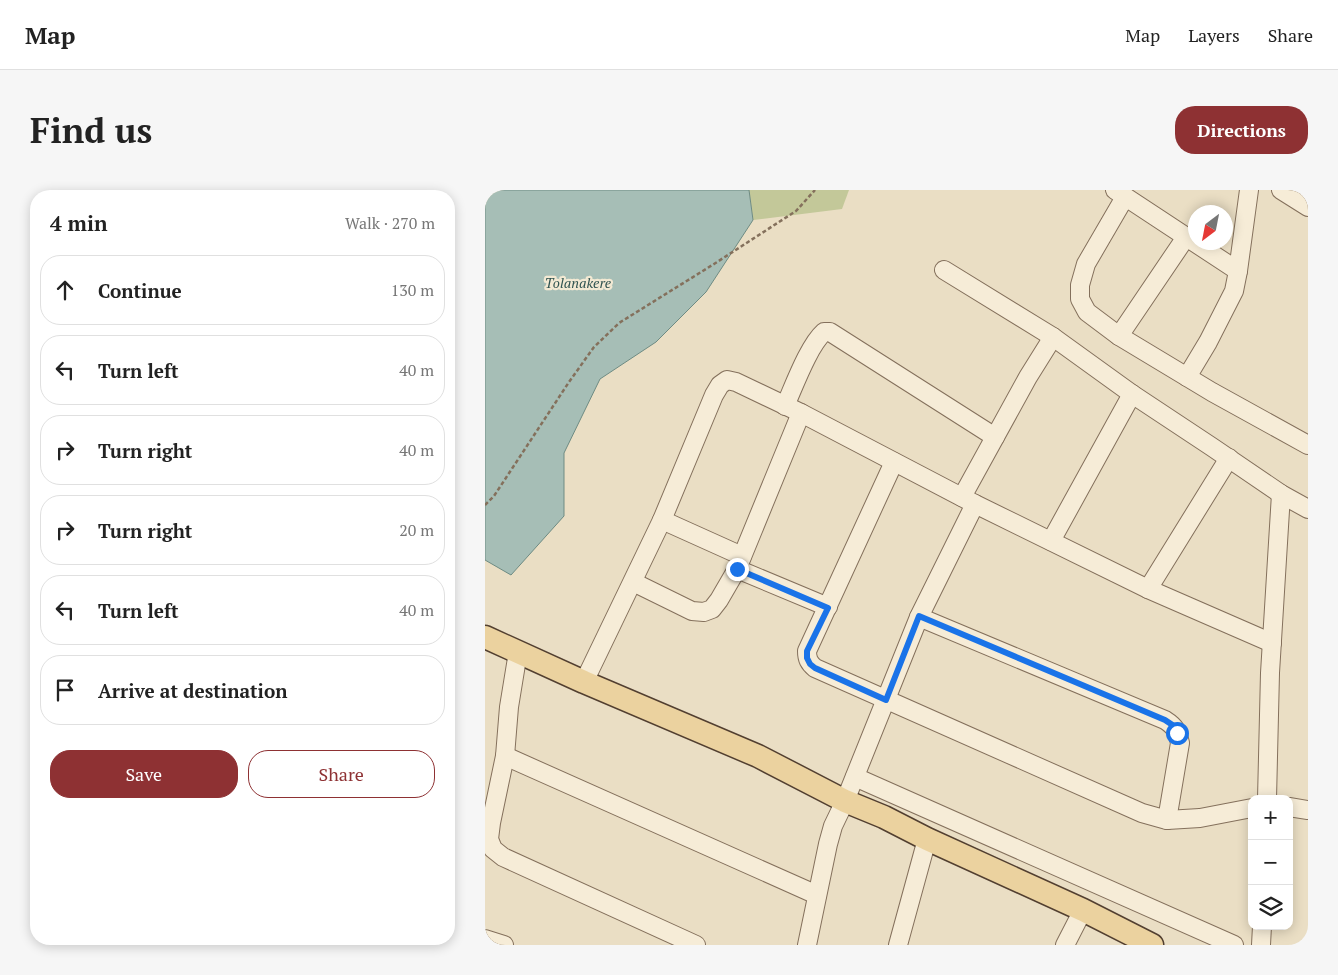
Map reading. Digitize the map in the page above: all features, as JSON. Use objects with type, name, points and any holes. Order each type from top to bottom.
[{"type":"main road","points":[[485,638],[759,756],[845,801],[884,817],[927,839],[1083,910],[1152,945]]},
{"type":"street","points":[[1187,377],[1208,342],[1234,291],[1249,190]]},
{"type":"street","points":[[1281,190],[1308,208]]},
{"type":"street","points":[[1238,270],[1120,193],[1086,264],[1080,284],[1080,299],[1087,312],[1119,336],[1251,414],[1308,445]]},
{"type":"street","points":[[1119,336],[1186,236]]},
{"type":"street","points":[[944,270],[1053,337],[1132,394],[1281,494],[1308,509]]},
{"type":"street","points":[[633,582],[692,611],[704,612],[712,609],[719,600],[740,563],[793,409],[808,355],[818,336],[824,332],[830,332],[995,437]]},
{"type":"street","points":[[807,945],[833,826],[995,437],[1028,377],[1053,337]]},
{"type":"street","points":[[584,682],[662,520],[714,395],[719,385],[727,380],[736,382],[793,409],[968,500],[1148,589],[1272,643]]},
{"type":"street","points":[[1051,541],[1132,394]]},
{"type":"street","points":[[1148,589],[1229,458]]},
{"type":"street","points":[[894,462],[807,651],[807,658],[810,664],[886,700],[1142,813],[1167,820],[1200,818],[1248,809]]},
{"type":"street","points":[[1267,795],[1272,643],[1281,494]]},
{"type":"street","points":[[662,520],[828,608]]},
{"type":"street","points":[[919,616],[1165,720],[1174,726],[1180,743],[1167,820]]},
{"type":"street","points":[[518,652],[509,706],[505,756],[491,822],[489,839],[493,849],[503,857],[670,939],[696,945]]},
{"type":"street","points":[[505,756],[817,895]]},
{"type":"street","points":[[855,777],[1234,945]]},
{"type":"street","points":[[1293,808],[1308,810]]},
{"type":"street","points":[[898,945],[927,839]]},
{"type":"street","points":[[1065,945],[1083,910]]},
{"type":"street","points":[[1261,945],[1262,930]]},
{"type":"street","points":[[485,939],[504,945]]},
{"type":"path","points":[[485,505],[494,496],[589,354],[619,323],[796,211],[815,190]]},
{"type":"green space","points":[[749,190],[849,190],[842,209],[753,220]]},
{"type":"water","name":"Tolanakere","points":[[485,190],[749,190],[753,220],[706,292],[656,342],[600,379],[564,453],[564,516],[511,575],[485,560]]},
{"type":"route","points":[[737,569],[828,608],[807,651],[807,658],[810,664],[886,700],[919,616],[1165,720],[1174,726],[1177,733]]}]
